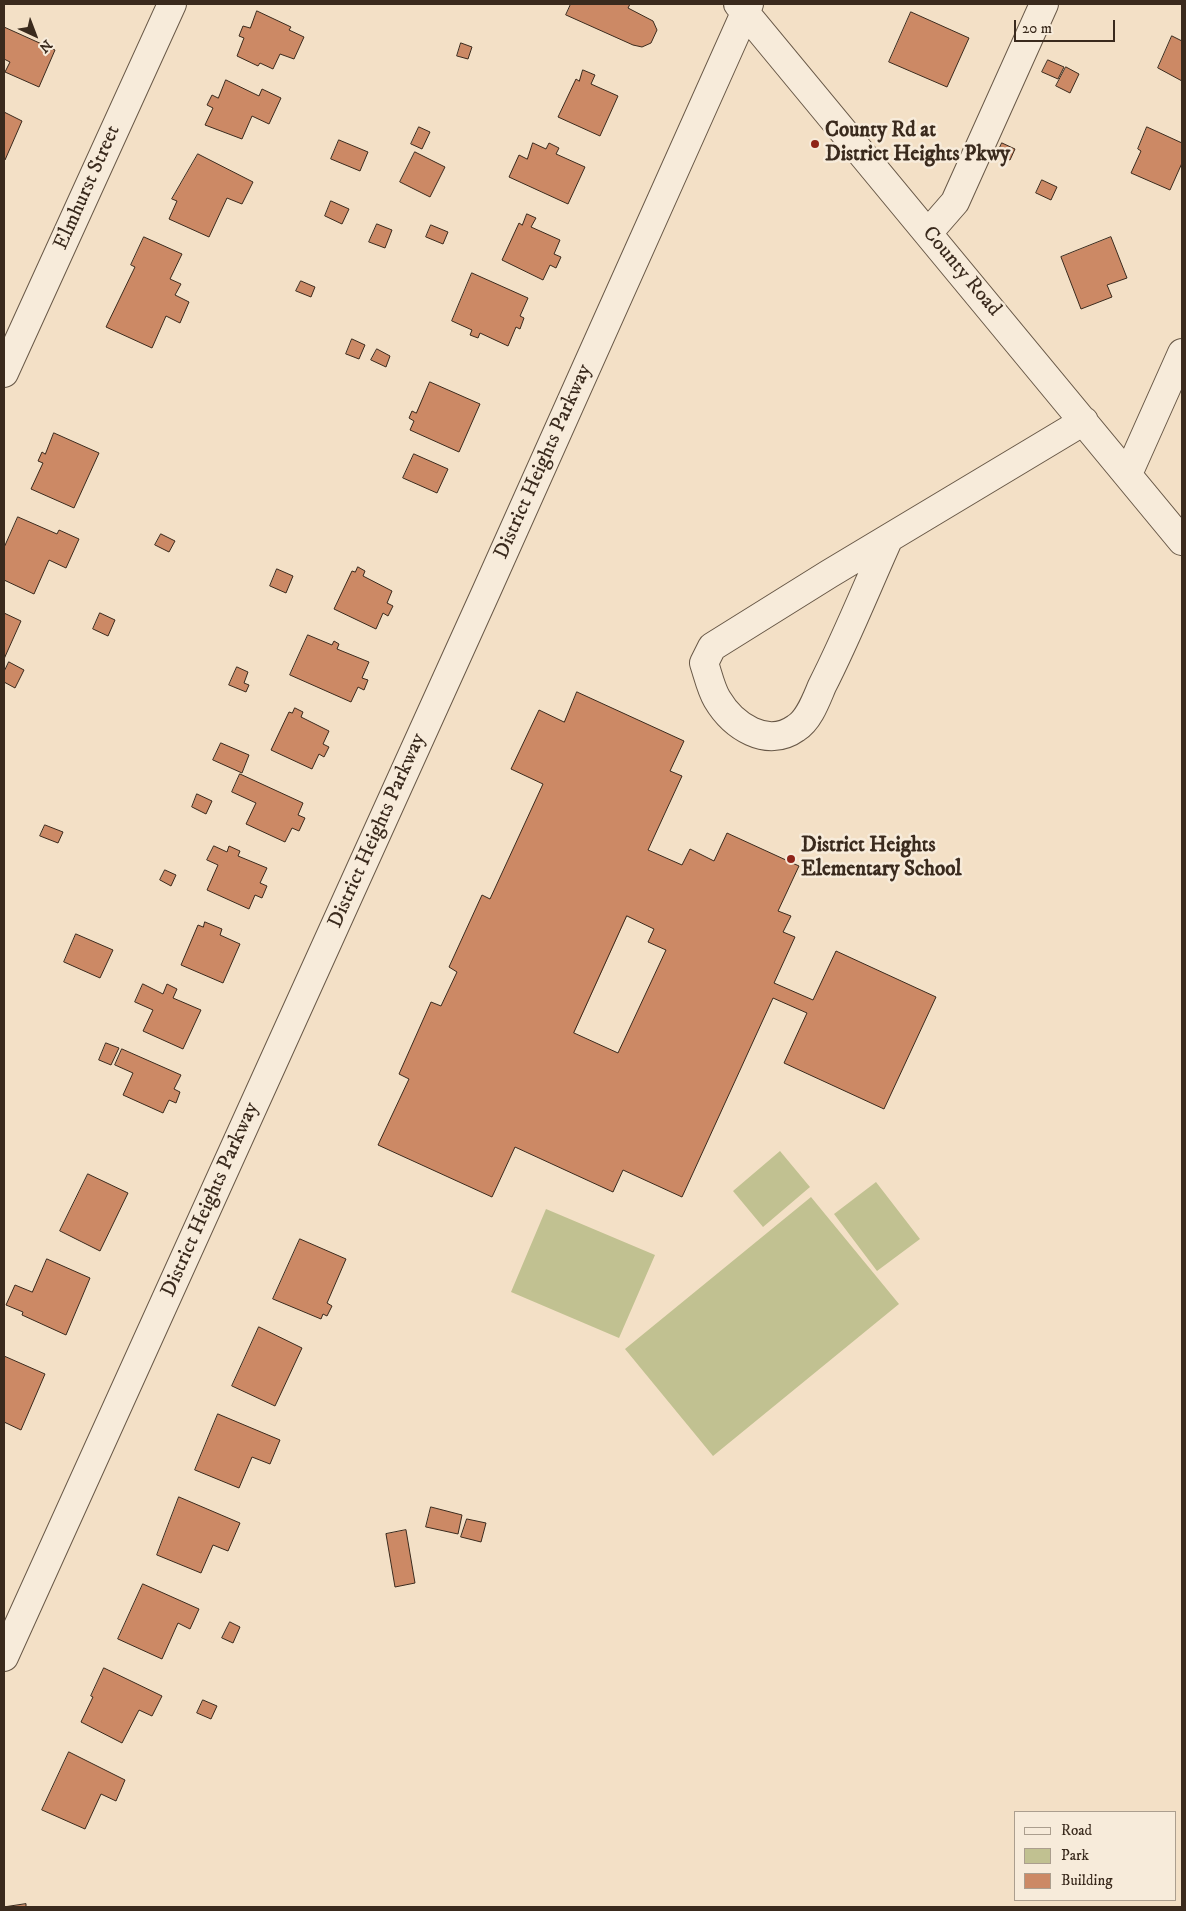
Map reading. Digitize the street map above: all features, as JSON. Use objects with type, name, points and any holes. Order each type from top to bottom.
[{"type":"street","name":"Elmhurst Street","points":[[4,373],[10,342],[172,4]]},
{"type":"street","points":[[928,233],[955,202],[1044,4]]},
{"type":"street","name":"County Road","points":[[744,7],[1182,541]]},
{"type":"street","name":"District Heights Parkway","points":[[5,1653],[490,583],[744,7]]},
{"type":"street","points":[[1128,474],[1182,353]]},
{"type":"street","points":[[888,540],[811,710],[797,728],[777,736],[754,734],[737,722],[717,699],[704,663],[712,647],[828,574],[888,540],[1084,421]]},
{"type":"green space","points":[[780,1151],[810,1187],[763,1227],[733,1191]]},
{"type":"green space","points":[[876,1182],[920,1239],[877,1271],[834,1214]]},
{"type":"green space","points":[[811,1197],[899,1304],[713,1456],[625,1349]]},
{"type":"green space","points":[[546,1209],[655,1255],[619,1338],[511,1292]]},
{"type":"building","points":[[571,4],[630,4],[628,8],[653,21],[657,30],[651,43],[642,47],[633,45],[566,15]]},
{"type":"building","points":[[257,11],[291,27],[289,30],[304,37],[294,59],[280,54],[273,69],[260,63],[258,66],[237,56],[244,38],[239,36],[243,26],[250,28]]},
{"type":"building","points":[[911,12],[969,38],[947,87],[889,62]]},
{"type":"building","points":[[4,27],[55,50],[39,87],[5,72],[10,62],[4,59]]},
{"type":"building","points":[[1172,36],[1182,41],[1182,81],[1158,68]]},
{"type":"building","points":[[461,43],[472,47],[468,59],[457,56]]},
{"type":"building","points":[[1048,60],[1064,67],[1058,79],[1042,72]]},
{"type":"building","points":[[1066,67],[1079,74],[1070,93],[1056,86]]},
{"type":"building","points":[[583,70],[595,75],[591,84],[618,96],[600,136],[558,117],[576,79],[579,81]]},
{"type":"building","points":[[226,80],[259,96],[262,89],[281,98],[269,124],[252,116],[242,139],[205,125],[213,108],[207,105],[212,95],[218,98]]},
{"type":"building","points":[[4,112],[22,121],[5,160],[4,159]]},
{"type":"building","points":[[419,127],[430,132],[422,149],[411,144]]},
{"type":"building","points":[[1147,127],[1182,143],[1182,163],[1170,190],[1131,173],[1141,151],[1138,149]]},
{"type":"building","points":[[339,140],[368,152],[360,171],[331,159]]},
{"type":"building","points":[[533,143],[546,149],[549,143],[559,148],[556,154],[585,167],[568,204],[509,177],[519,155],[527,159]]},
{"type":"building","points":[[1002,143],[1015,149],[1010,160],[997,154]]},
{"type":"building","points":[[415,152],[445,167],[430,197],[400,182]]},
{"type":"building","points":[[198,154],[253,182],[242,204],[227,198],[209,237],[169,219],[177,201],[172,199]]},
{"type":"building","points":[[1042,180],[1057,187],[1051,200],[1036,193]]},
{"type":"building","points":[[331,201],[349,209],[342,224],[325,216]]},
{"type":"building","points":[[527,214],[536,218],[531,227],[560,240],[554,254],[561,257],[556,268],[550,265],[543,280],[502,260],[519,223],[522,225]]},
{"type":"building","points":[[377,224],[392,230],[385,248],[369,242]]},
{"type":"building","points":[[431,225],[448,232],[443,244],[426,237]]},
{"type":"building","points":[[144,237],[182,254],[170,279],[181,284],[175,295],[189,302],[180,323],[166,316],[152,348],[106,327],[135,267],[131,265]]},
{"type":"building","points":[[1111,237],[1127,278],[1107,285],[1112,297],[1081,309],[1061,257]]},
{"type":"building","points":[[472,273],[528,298],[520,316],[524,318],[520,329],[516,327],[508,346],[480,333],[478,338],[470,335],[472,330],[452,321]]},
{"type":"building","points":[[301,281],[315,287],[311,297],[296,291]]},
{"type":"building","points":[[352,339],[365,345],[359,359],[346,354]]},
{"type":"building","points":[[377,349],[390,356],[386,367],[371,360]]},
{"type":"building","points":[[430,382],[480,404],[459,452],[410,430],[414,421],[409,418],[412,411],[416,413]]},
{"type":"building","points":[[54,433],[99,453],[74,508],[31,489],[43,463],[38,461],[42,452],[45,454]]},
{"type":"building","points":[[414,454],[448,469],[437,493],[403,478]]},
{"type":"building","points":[[18,517],[57,534],[59,530],[79,539],[66,568],[49,560],[34,594],[4,580],[4,548]]},
{"type":"building","points":[[161,534],[175,541],[169,552],[155,545]]},
{"type":"building","points":[[358,567],[365,571],[363,576],[392,591],[387,603],[393,606],[388,616],[383,613],[376,629],[334,609],[352,571],[355,572]]},
{"type":"building","points":[[277,569],[293,576],[286,593],[270,586]]},
{"type":"building","points":[[4,613],[21,621],[4,659]]},
{"type":"building","points":[[100,613],[115,620],[108,636],[93,629]]},
{"type":"building","points":[[308,635],[332,645],[334,641],[339,644],[337,649],[369,662],[362,678],[368,680],[364,690],[358,687],[351,702],[290,675]]},
{"type":"building","points":[[9,662],[24,670],[15,688],[4,682],[4,672]]},
{"type":"building","points":[[237,667],[248,672],[244,683],[249,685],[246,692],[229,685]]},
{"type":"building","points":[[577,692],[684,741],[670,771],[682,776],[648,850],[682,865],[690,849],[714,861],[727,833],[799,866],[778,911],[791,916],[783,932],[795,937],[774,983],[813,1000],[836,951],[936,997],[884,1109],[784,1063],[807,1013],[773,998],[682,1197],[623,1170],[613,1192],[515,1147],[492,1197],[378,1145],[409,1079],[399,1074],[431,1002],[441,1006],[457,972],[449,967],[482,895],[490,899],[543,784],[511,769],[539,710],[564,722]],"holes":[[[627,916],[654,929],[648,942],[666,950],[618,1053],[574,1033]]]},
{"type":"building","points":[[295,708],[303,712],[301,717],[329,731],[323,744],[329,747],[324,757],[319,754],[312,769],[271,750],[289,712],[292,713]]},
{"type":"building","points":[[221,743],[249,755],[242,773],[213,760]]},
{"type":"building","points":[[240,774],[303,803],[298,815],[305,818],[299,831],[292,828],[285,842],[246,824],[256,803],[232,792]]},
{"type":"building","points":[[197,794],[212,801],[206,814],[192,807]]},
{"type":"building","points":[[45,825],[63,832],[58,843],[40,836]]},
{"type":"building","points":[[214,846],[227,852],[229,846],[240,851],[238,856],[267,868],[260,883],[267,886],[262,898],[255,895],[249,909],[207,890],[218,865],[207,860]]},
{"type":"building","points":[[165,870],[176,875],[171,886],[160,880]]},
{"type":"building","points":[[205,922],[222,929],[220,935],[240,944],[223,983],[181,965],[198,925],[203,927]]},
{"type":"building","points":[[76,934],[113,950],[100,978],[64,962]]},
{"type":"building","points":[[143,984],[163,994],[167,984],[177,989],[173,998],[201,1010],[183,1049],[143,1031],[153,1010],[135,1002]]},
{"type":"building","points":[[106,1043],[119,1048],[111,1065],[99,1060]]},
{"type":"building","points":[[122,1049],[181,1075],[174,1089],[180,1092],[176,1103],[169,1100],[163,1113],[123,1095],[133,1073],[115,1065]]},
{"type":"building","points":[[88,1174],[128,1193],[100,1251],[60,1231]]},
{"type":"building","points":[[300,1239],[346,1259],[327,1303],[332,1306],[327,1316],[323,1314],[321,1319],[273,1299]]},
{"type":"building","points":[[47,1259],[90,1278],[66,1335],[22,1315],[23,1312],[6,1305],[15,1285],[32,1292]]},
{"type":"building","points":[[259,1327],[302,1348],[275,1406],[232,1386]]},
{"type":"building","points":[[4,1356],[45,1374],[21,1430],[4,1422]]},
{"type":"building","points":[[218,1414],[280,1440],[270,1464],[252,1457],[239,1488],[195,1470]]},
{"type":"building","points":[[179,1497],[240,1523],[228,1551],[213,1545],[201,1573],[157,1555]]},
{"type":"building","points":[[431,1507],[462,1515],[458,1534],[426,1527]]},
{"type":"building","points":[[467,1519],[486,1523],[481,1542],[461,1537]]},
{"type":"building","points":[[406,1530],[415,1583],[395,1587],[386,1534]]},
{"type":"building","points":[[143,1584],[199,1609],[190,1629],[178,1623],[162,1659],[118,1639]]},
{"type":"building","points":[[230,1622],[240,1627],[233,1643],[222,1638]]},
{"type":"building","points":[[104,1668],[162,1696],[152,1716],[139,1710],[122,1743],[81,1722]]},
{"type":"building","points":[[203,1700],[217,1706],[211,1719],[197,1713]]},
{"type":"building","points":[[69,1752],[125,1780],[116,1801],[101,1794],[85,1829],[42,1810]]},
{"type":"building","points":[[26,1904],[26,1907],[4,1907]]},
{"type":"place","name":"County Rd at District Heights Pkwy","points":[[815,144]]},
{"type":"place","name":"District Heights Elementary School","points":[[791,859]]}]
